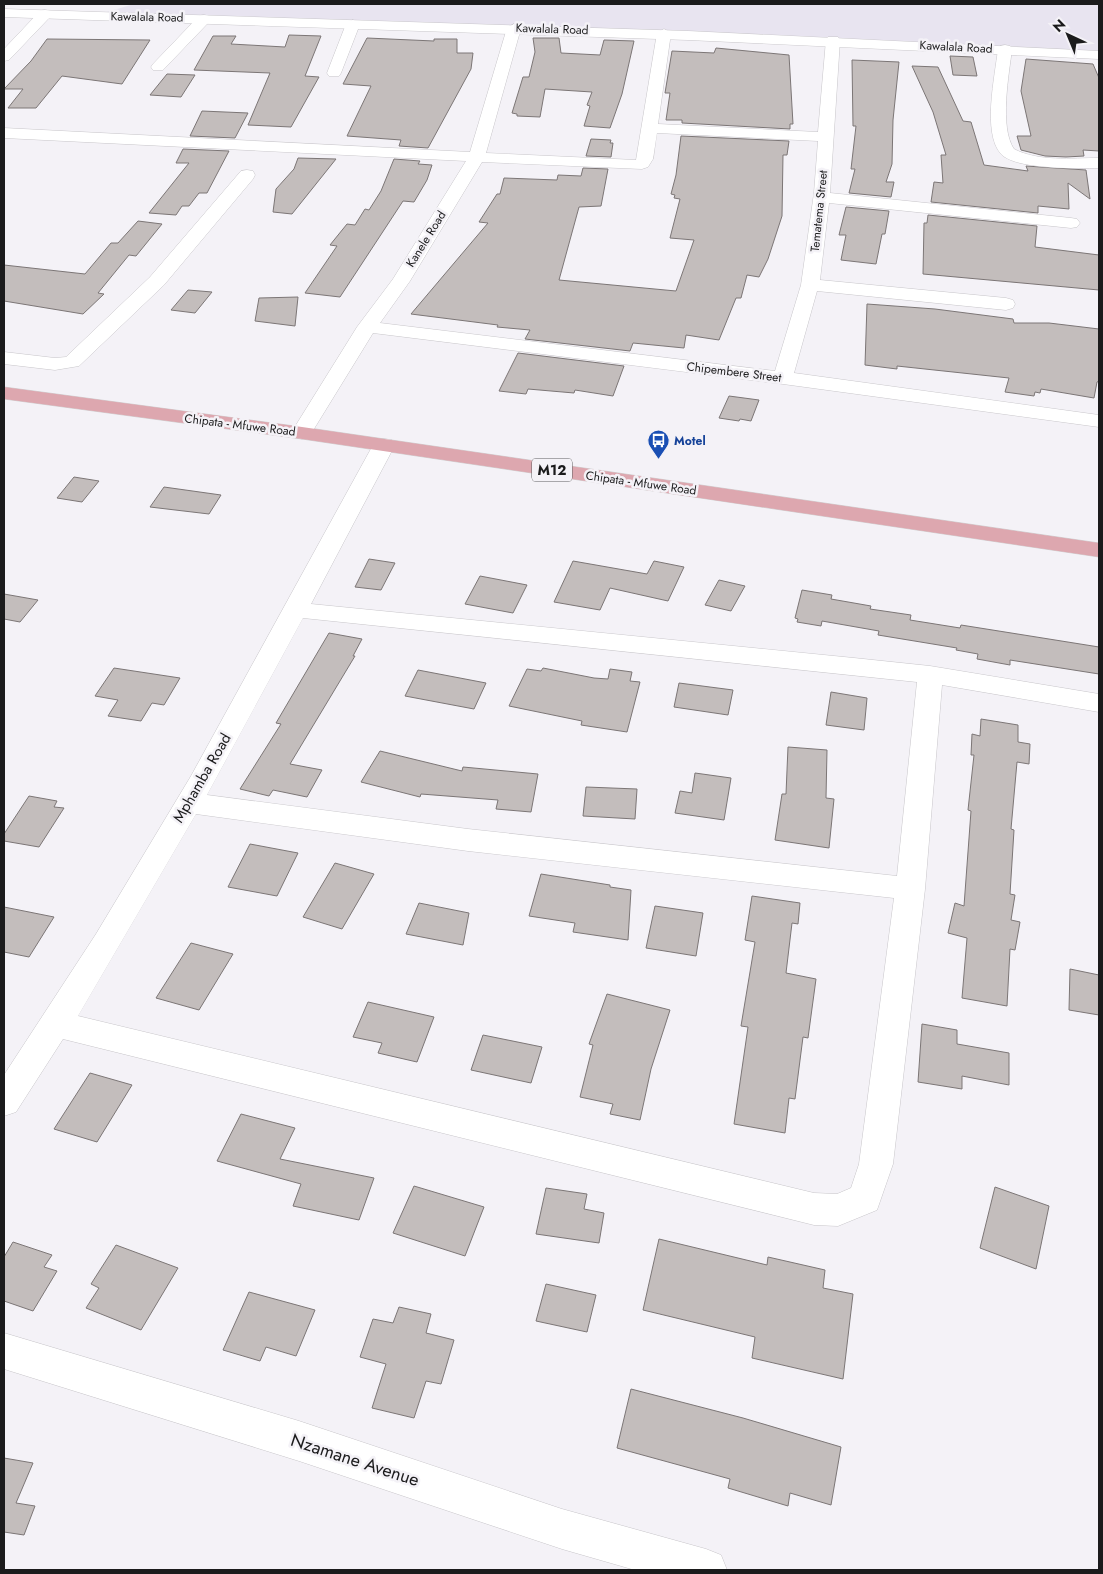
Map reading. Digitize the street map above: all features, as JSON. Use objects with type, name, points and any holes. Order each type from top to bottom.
[{"type":"main road","name":"Chipata - Mfuwe Road","points":[[4,393],[302,433],[1099,550]]},
{"type":"street","name":"Kawalala Road","points":[[4,14],[204,18],[664,33],[833,40],[1099,55]]},
{"type":"street","points":[[4,57],[45,14]]},
{"type":"street","points":[[158,67],[204,18]]},
{"type":"street","points":[[334,73],[353,24]]},
{"type":"street","name":"Kanele Road","points":[[302,433],[368,327],[401,281],[476,158],[514,28]]},
{"type":"street","points":[[4,133],[476,158],[642,164],[645,159],[664,33]]},
{"type":"street","name":"Tematema Street","points":[[782,378],[810,285],[821,197],[833,40]]},
{"type":"street","points":[[1005,49],[998,126],[1003,146],[1007,151],[1018,157],[1044,161],[1099,164]]},
{"type":"street","points":[[650,128],[826,137]]},
{"type":"street","points":[[4,358],[55,364],[72,362],[157,281],[247,175]]},
{"type":"street","points":[[821,197],[1071,223]]},
{"type":"street","points":[[810,285],[1006,304]]},
{"type":"street","name":"Chipembere Street","points":[[368,327],[782,378],[1099,421]]},
{"type":"street","name":"Mphamba Road","points":[[4,1102],[57,1024],[188,804],[296,610],[384,445]]},
{"type":"street","points":[[296,610],[614,641],[930,675],[1099,703]]},
{"type":"street","points":[[57,1024],[814,1209],[838,1210],[865,1199],[876,1164],[910,889],[930,675]]},
{"type":"street","points":[[188,804],[468,840],[910,889]]},
{"type":"street","name":"Nzamane Avenue","points":[[4,1351],[299,1442],[562,1529],[706,1570]]},
{"type":"shaded area","points":[[134,4],[1099,4],[1099,57],[100,14]]},
{"type":"building","points":[[289,35],[321,36],[305,76],[319,77],[291,127],[248,125],[270,73],[194,70],[213,36],[236,36],[231,44],[285,47]]},
{"type":"building","points":[[367,38],[434,41],[434,39],[457,39],[457,53],[473,53],[471,69],[428,148],[399,146],[401,140],[347,136],[371,86],[343,84]]},
{"type":"building","points":[[533,38],[559,38],[561,53],[600,55],[604,40],[634,41],[622,94],[610,128],[584,126],[590,106],[587,105],[592,92],[545,89],[540,117],[517,116],[517,114],[512,113],[523,77],[529,77],[535,52]]},
{"type":"building","points":[[47,39],[150,40],[122,84],[62,76],[36,108],[8,108],[23,89],[4,89],[31,61]]},
{"type":"building","points":[[716,48],[789,55],[793,124],[790,124],[790,129],[682,123],[682,120],[666,120],[670,93],[665,93],[672,51],[714,53]]},
{"type":"building","points":[[950,56],[973,57],[977,76],[953,75]]},
{"type":"building","points":[[1026,59],[1093,64],[1099,78],[1099,151],[1083,150],[1084,156],[1066,157],[1045,156],[1021,150],[1017,136],[1031,136],[1021,91]]},
{"type":"building","points":[[852,60],[899,62],[893,120],[892,164],[886,182],[894,182],[891,197],[849,193],[855,169],[851,169],[856,126],[853,126]]},
{"type":"building","points":[[912,66],[938,67],[963,121],[971,122],[984,165],[1028,171],[1026,166],[1086,170],[1090,199],[1068,183],[1069,209],[1038,206],[1038,213],[931,202],[934,182],[943,183],[941,155],[946,155],[933,112]]},
{"type":"building","points":[[167,74],[195,75],[181,97],[150,95]]},
{"type":"building","points":[[202,111],[248,113],[235,138],[190,136]]},
{"type":"building","points":[[681,136],[789,141],[787,155],[783,155],[782,216],[768,259],[759,277],[747,275],[741,298],[736,298],[719,340],[686,335],[684,348],[633,343],[630,351],[525,339],[530,330],[411,314],[488,223],[479,222],[497,194],[500,194],[504,178],[557,180],[558,175],[581,176],[583,168],[608,169],[601,206],[579,207],[559,280],[676,291],[694,240],[670,238],[680,199],[674,198],[675,195],[671,194],[676,175]]},
{"type":"building","points":[[591,139],[611,140],[610,143],[613,143],[611,157],[586,156]]},
{"type":"building","points":[[183,149],[229,151],[207,193],[199,193],[189,206],[182,206],[176,215],[149,213],[189,163],[176,163]]},
{"type":"building","points":[[298,158],[336,159],[292,214],[273,212],[276,189],[294,169]]},
{"type":"building","points":[[394,159],[420,161],[418,164],[432,165],[427,180],[414,202],[403,201],[340,297],[305,293],[337,246],[330,245],[347,224],[355,225],[365,209],[369,210],[381,191]]},
{"type":"building","points":[[846,207],[889,211],[885,234],[882,234],[876,264],[841,260],[846,235],[839,235]]},
{"type":"building","points":[[928,215],[1037,226],[1035,247],[1099,255],[1099,290],[923,274],[924,223],[927,223]]},
{"type":"building","points":[[138,221],[162,224],[136,256],[129,255],[98,293],[104,294],[83,314],[4,301],[4,265],[85,274],[111,243],[118,243]]},
{"type":"building","points":[[188,290],[212,292],[195,313],[171,310]]},
{"type":"building","points":[[298,297],[295,326],[255,321],[259,298]]},
{"type":"building","points":[[867,304],[935,309],[1013,319],[1014,323],[1049,323],[1099,329],[1099,381],[1097,382],[1094,398],[1041,389],[1040,393],[1035,392],[1034,396],[1005,392],[1009,378],[897,366],[897,369],[865,365]]},
{"type":"building","points":[[518,353],[624,366],[613,396],[575,390],[574,393],[528,389],[526,394],[499,391]]},
{"type":"building","points":[[729,396],[759,400],[751,421],[719,418]]},
{"type":"building","points":[[74,477],[99,481],[82,502],[57,498]]},
{"type":"building","points":[[164,487],[221,495],[209,514],[150,507]]},
{"type":"building","points":[[369,559],[395,563],[381,590],[355,587]]},
{"type":"building","points":[[573,561],[647,574],[654,561],[684,567],[668,601],[610,588],[600,610],[554,602]]},
{"type":"building","points":[[480,576],[527,585],[513,613],[465,604]]},
{"type":"building","points":[[719,580],[745,586],[731,611],[705,605]]},
{"type":"building","points":[[802,590],[832,595],[831,599],[871,606],[870,609],[911,615],[910,620],[960,628],[961,625],[1099,647],[1099,674],[1010,660],[1010,665],[977,659],[978,654],[956,650],[957,648],[878,635],[879,631],[822,621],[821,626],[797,622],[798,619],[795,618]]},
{"type":"building","points":[[4,594],[38,600],[20,622],[4,619]]},
{"type":"building","points":[[329,633],[362,639],[353,656],[355,656],[290,764],[322,770],[307,797],[273,790],[269,796],[240,789],[281,724],[276,723]]},
{"type":"building","points":[[114,668],[180,678],[164,705],[152,703],[141,721],[108,716],[118,700],[95,696]]},
{"type":"building","points":[[543,668],[608,679],[610,669],[632,672],[630,681],[640,682],[627,732],[581,725],[582,721],[509,706],[527,669],[541,671]]},
{"type":"building","points":[[418,670],[486,683],[474,709],[405,696]]},
{"type":"building","points":[[679,683],[733,690],[728,715],[674,707]]},
{"type":"building","points":[[831,692],[867,698],[864,730],[826,725]]},
{"type":"building","points":[[981,719],[1018,725],[1018,742],[1030,744],[1029,764],[1017,762],[1011,829],[1014,830],[1010,894],[1015,895],[1011,920],[1020,922],[1015,950],[1010,949],[1007,1006],[962,998],[967,938],[948,933],[955,903],[964,906],[971,811],[968,810],[974,755],[971,755],[972,734],[980,736]]},
{"type":"building","points":[[788,747],[827,750],[826,798],[834,799],[829,848],[775,840],[782,794],[786,794]]},
{"type":"building","points":[[380,751],[462,771],[463,767],[538,774],[531,812],[496,809],[498,800],[421,794],[420,797],[361,782]]},
{"type":"building","points":[[695,773],[731,778],[724,820],[675,813],[680,791],[692,793]]},
{"type":"building","points":[[586,787],[637,789],[635,819],[583,816]]},
{"type":"building","points":[[29,796],[57,801],[54,807],[64,808],[39,847],[4,841],[4,834]]},
{"type":"building","points":[[250,844],[298,853],[277,896],[228,887]]},
{"type":"building","points":[[335,863],[374,874],[342,929],[303,917]]},
{"type":"building","points":[[541,874],[631,890],[628,940],[573,932],[575,923],[529,916]]},
{"type":"building","points":[[752,896],[800,903],[798,924],[792,923],[786,973],[816,979],[808,1038],[803,1037],[795,1099],[789,1098],[785,1133],[734,1124],[748,1027],[741,1026],[755,942],[745,940]]},
{"type":"building","points":[[419,903],[469,913],[463,945],[406,934]]},
{"type":"building","points":[[655,906],[703,913],[696,956],[646,948]]},
{"type":"building","points":[[4,907],[54,917],[29,957],[4,952]]},
{"type":"building","points":[[191,943],[233,954],[199,1010],[156,998]]},
{"type":"building","points":[[1070,969],[1099,975],[1099,1015],[1069,1010]]},
{"type":"building","points":[[607,994],[670,1010],[651,1069],[640,1120],[610,1114],[613,1104],[580,1097],[593,1045],[589,1044]]},
{"type":"building","points":[[368,1002],[434,1017],[417,1062],[378,1053],[382,1043],[353,1037]]},
{"type":"building","points":[[922,1024],[957,1030],[957,1044],[1009,1053],[1009,1085],[962,1076],[962,1089],[918,1082]]},
{"type":"building","points":[[483,1035],[542,1047],[531,1083],[471,1070]]},
{"type":"building","points":[[90,1073],[132,1085],[97,1142],[54,1129]]},
{"type":"building","points":[[241,1114],[295,1128],[280,1159],[374,1178],[359,1220],[293,1206],[301,1184],[217,1161]]},
{"type":"building","points":[[414,1186],[484,1207],[465,1256],[393,1233]]},
{"type":"building","points":[[995,1187],[1049,1206],[1036,1269],[980,1248]]},
{"type":"building","points":[[546,1188],[587,1194],[584,1209],[604,1213],[599,1243],[536,1234]]},
{"type":"building","points":[[659,1239],[767,1265],[768,1257],[825,1270],[823,1288],[853,1294],[843,1379],[752,1358],[755,1337],[643,1310]]},
{"type":"building","points":[[13,1242],[52,1255],[44,1267],[57,1271],[33,1311],[4,1301],[4,1257]]},
{"type":"building","points":[[116,1245],[178,1268],[141,1330],[86,1308],[99,1288],[91,1284]]},
{"type":"building","points":[[546,1284],[596,1295],[587,1332],[536,1321]]},
{"type":"building","points":[[249,1292],[315,1310],[296,1356],[266,1347],[260,1361],[223,1350]]},
{"type":"building","points":[[399,1307],[431,1314],[426,1333],[454,1340],[441,1384],[426,1381],[414,1418],[372,1408],[386,1364],[360,1357],[373,1319],[393,1323]]},
{"type":"building","points":[[631,1389],[743,1418],[841,1447],[831,1505],[790,1493],[788,1506],[728,1488],[730,1479],[617,1448]]},
{"type":"building","points":[[4,1458],[33,1463],[16,1503],[35,1506],[24,1535],[4,1532]]},
{"type":"place","name":"Motel","points":[[658,460]]}]
